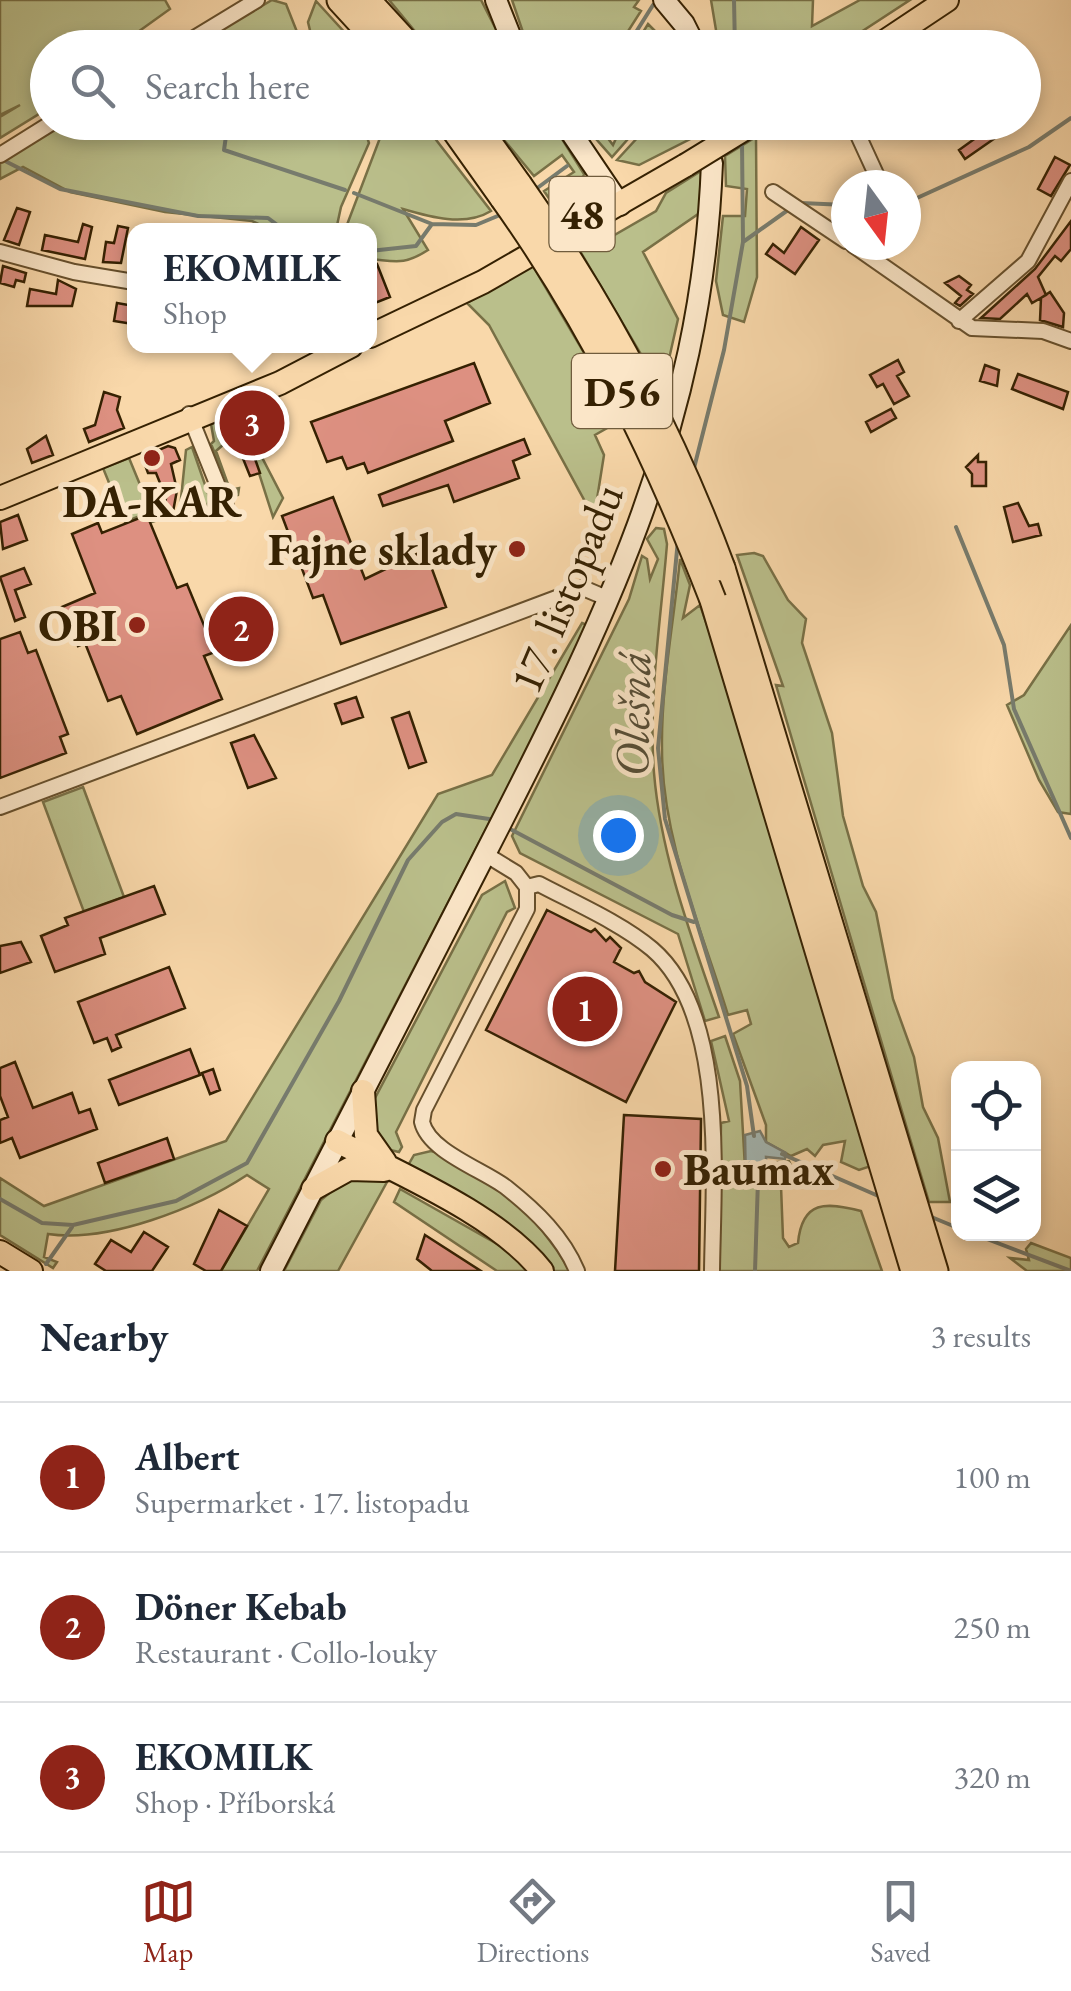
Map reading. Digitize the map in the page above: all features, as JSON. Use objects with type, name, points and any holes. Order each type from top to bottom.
[{"type":"highway","points":[[359,6],[373,30]]},
{"type":"highway","points":[[359,6],[389,30]]},
{"type":"highway","name":"D56","points":[[466,140],[578,272],[639,378],[722,568],[904,1205],[914,1271]]},
{"type":"highway","name":"D56","points":[[484,140],[621,388],[672,495],[713,600],[887,1185],[921,1226],[936,1271]]},
{"type":"main road","points":[[496,0],[507,30]]},
{"type":"main road","points":[[664,0],[687,30]]},
{"type":"main road","points":[[882,30],[926,0]]},
{"type":"main road","points":[[902,30],[947,0]]},
{"type":"main road","points":[[576,140],[617,200]]},
{"type":"main road","name":"48","points":[[686,160],[713,140]]},
{"type":"main road","name":"48","points":[[377,333],[483,282],[723,140]]},
{"type":"main road","name":"17. listopadu","points":[[271,1271],[578,674],[637,537],[685,382],[704,274],[712,163]]},
{"type":"main road","name":"48","points":[[377,324],[617,200]]},
{"type":"main road","name":"48","points":[[0,488],[190,416],[312,353]]},
{"type":"main road","name":"48","points":[[0,498],[334,353]]},
{"type":"main road","points":[[362,1091],[368,1141],[398,1173]]},
{"type":"main road","points":[[337,1141],[507,1238],[542,1271]]},
{"type":"main road","points":[[313,1189],[349,1170],[398,1173]]},
{"type":"main road","points":[[0,1252],[30,1271]]},
{"type":"street","points":[[208,30],[257,0]]},
{"type":"street","points":[[0,155],[30,136]]},
{"type":"street","points":[[860,140],[874,170]]},
{"type":"street","points":[[959,321],[1028,261],[1071,181]]},
{"type":"street","points":[[773,192],[831,231]]},
{"type":"street","points":[[0,252],[74,272],[127,281]]},
{"type":"street","points":[[884,260],[972,328],[1044,332],[1071,341]]},
{"type":"street","points":[[190,416],[226,506]]},
{"type":"street","points":[[0,808],[583,588],[609,599]]},
{"type":"street","points":[[485,854],[516,873],[527,887],[527,908],[424,1110],[422,1122],[433,1141],[487,1173],[540,1218],[568,1251],[578,1271]]},
{"type":"street","points":[[527,887],[540,884],[650,947],[665,962],[685,995],[713,1092],[712,1271]]},
{"type":"green space","points":[[0,0],[165,0],[170,9],[141,30],[30,30],[30,119],[0,138],[0,117],[20,105],[0,115]]},
{"type":"green space","points":[[272,0],[286,4],[296,30],[221,30]]},
{"type":"green space","points":[[389,0],[481,0],[496,30],[414,30]]},
{"type":"green space","points":[[512,0],[639,0],[634,7],[641,11],[629,30],[522,30]]},
{"type":"green space","points":[[711,0],[813,0],[812,26],[860,0],[910,0],[864,30],[716,30]]},
{"type":"green space","points":[[316,1],[342,30],[310,30],[308,22]]},
{"type":"green space","points":[[37,140],[369,143],[338,223],[256,223],[165,212],[70,192],[23,167],[0,179],[0,162]]},
{"type":"green space","points":[[379,140],[436,140],[491,211],[459,220],[403,209],[428,250],[405,260],[377,260],[377,223],[348,223]]},
{"type":"green space","points":[[504,140],[563,140],[584,174],[575,204],[559,213],[544,191],[574,172],[562,155],[534,176]]},
{"type":"green space","points":[[597,140],[609,140],[613,145],[615,140],[627,140],[612,157]]},
{"type":"green space","points":[[635,140],[688,140],[639,165],[617,160]]},
{"type":"green space","points":[[756,140],[757,277],[744,322],[723,315],[716,281],[723,216],[745,216],[747,189],[726,186],[725,156]]},
{"type":"green space","points":[[701,171],[701,212],[643,252],[678,319],[662,390],[577,246],[591,237],[611,237],[656,211],[666,193]]},
{"type":"green space","points":[[533,266],[623,419],[595,435],[604,455],[594,518],[489,325],[467,303]]},
{"type":"green space","points":[[239,413],[283,498],[273,517],[249,442],[233,442],[231,438],[216,451],[227,483],[211,444],[211,424]]},
{"type":"green space","points":[[192,447],[210,499],[206,507],[179,518],[186,450]]},
{"type":"green space","points":[[129,458],[155,521],[147,513],[125,522],[103,468]]},
{"type":"green space","points":[[656,528],[664,529],[667,544],[654,687],[654,773],[671,866],[719,1017],[705,1021],[678,934],[520,853],[512,836],[629,599],[642,556],[647,559],[650,579],[658,559],[647,539]]},
{"type":"green space","points":[[737,555],[763,556],[788,600],[806,619],[802,643],[832,733],[843,816],[863,886],[876,912],[893,999],[914,1057],[923,1107],[938,1138],[950,1202],[929,1202],[776,685],[783,686]]},
{"type":"green space","points":[[680,559],[690,585],[683,618],[700,605],[732,696],[871,1166],[859,1170],[841,1162],[845,1141],[823,1145],[815,1156],[807,1149],[791,1156],[766,1142],[766,1125],[733,1034],[751,1024],[747,1010],[728,1015],[685,884],[669,817],[662,749]]},
{"type":"green space","points":[[582,623],[587,625],[525,754],[257,1271],[221,1271],[269,1189],[247,1175],[178,1211],[151,1220],[97,1233],[48,1234],[44,1257],[57,1262],[53,1268],[0,1235],[0,1178],[44,1206],[226,1141],[438,794],[492,775]]},
{"type":"green space","points":[[1071,625],[1071,814],[1058,812],[1039,780],[1007,705],[1024,695]]},
{"type":"green space","points":[[83,787],[124,897],[84,912],[43,802]]},
{"type":"green space","points":[[505,881],[515,908],[507,912],[396,1132],[402,1147],[399,1152],[386,1149],[377,1139],[374,1100],[482,895]]},
{"type":"green space","points":[[725,1036],[740,1081],[746,1185],[767,1184],[767,1163],[789,1161],[796,1176],[799,1168],[809,1170],[807,1188],[781,1186],[783,1238],[789,1247],[798,1243],[805,1219],[818,1208],[837,1206],[861,1211],[882,1271],[719,1271],[721,1123],[729,1121],[711,1041]]},
{"type":"green space","points":[[431,1151],[452,1158],[493,1182],[529,1215],[570,1271],[553,1271],[406,1169],[414,1155]]},
{"type":"green space","points":[[350,1176],[387,1182],[338,1271],[284,1271],[321,1200]]},
{"type":"green space","points":[[400,1189],[506,1249],[528,1271],[497,1271],[394,1202]]},
{"type":"green space","points":[[1031,1243],[1071,1258],[1071,1271],[1027,1271],[1010,1258],[1029,1260],[1026,1249]]},
{"type":"shaded area","points":[[760,1131],[766,1142],[786,1153],[785,1159],[766,1157],[767,1185],[746,1185],[745,1135]]},
{"type":"building","points":[[973,140],[992,140],[965,159],[959,150]]},
{"type":"building","points":[[1055,157],[1070,165],[1051,196],[1038,189]]},
{"type":"building","points":[[17,208],[30,212],[19,245],[4,240]]},
{"type":"building","points":[[1071,221],[1071,249],[1061,261],[1055,256],[1038,277],[1046,295],[1032,303],[1027,294],[1000,319],[981,318],[1035,269]]},
{"type":"building","points":[[83,224],[92,227],[85,259],[42,250],[45,235],[78,242]]},
{"type":"building","points":[[118,226],[127,228],[121,263],[103,262],[106,242],[114,243]]},
{"type":"building","points":[[801,227],[819,240],[795,274],[766,254],[773,244],[784,253]]},
{"type":"building","points":[[377,264],[390,297],[377,302]]},
{"type":"building","points":[[3,266],[26,273],[24,282],[16,280],[14,287],[0,283]]},
{"type":"building","points":[[959,276],[971,285],[967,290],[973,294],[960,306],[955,303],[961,296],[945,283]]},
{"type":"building","points":[[58,280],[76,289],[72,306],[27,306],[30,289],[56,294]]},
{"type":"building","points":[[1050,292],[1064,313],[1063,327],[1040,320],[1041,298]]},
{"type":"building","points":[[117,303],[127,305],[127,323],[114,321]]},
{"type":"building","points":[[898,360],[904,372],[897,376],[909,396],[894,404],[883,384],[877,387],[870,375]]},
{"type":"building","points":[[474,363],[490,403],[445,421],[453,441],[368,473],[364,463],[347,469],[342,457],[327,462],[311,422]]},
{"type":"building","points":[[985,365],[999,370],[997,386],[980,381]]},
{"type":"building","points":[[1018,374],[1068,392],[1063,409],[1012,389]]},
{"type":"building","points":[[104,392],[120,397],[117,410],[124,428],[89,442],[84,429],[95,425]]},
{"type":"building","points":[[277,406],[287,421],[251,434],[246,420]]},
{"type":"building","points":[[891,409],[896,418],[871,432],[866,422]]},
{"type":"building","points":[[46,436],[53,455],[32,463],[27,449]]},
{"type":"building","points":[[524,439],[530,454],[513,461],[519,478],[454,502],[448,485],[383,506],[379,495]]},
{"type":"building","points":[[249,442],[260,473],[250,476],[238,446]]},
{"type":"building","points":[[168,446],[175,448],[180,460],[171,464],[177,490],[173,512],[163,516],[166,498],[156,473],[148,473],[142,457]]},
{"type":"building","points":[[978,455],[978,462],[986,462],[986,486],[972,486],[972,474],[966,467]]},
{"type":"building","points":[[333,497],[365,579],[425,550],[446,607],[341,644],[323,595],[313,598],[282,516]]},
{"type":"building","points":[[1018,503],[1029,526],[1038,524],[1041,535],[1013,542],[1004,507]]},
{"type":"building","points":[[18,515],[27,540],[3,549],[0,522]]},
{"type":"building","name":"OBI","points":[[147,515],[177,588],[187,584],[215,652],[204,656],[222,699],[137,734],[121,696],[108,701],[85,643],[78,646],[62,607],[95,593],[72,534],[98,523],[102,533]]},
{"type":"building","points":[[24,568],[31,584],[15,590],[25,617],[15,621],[0,577]]},
{"type":"building","points":[[20,632],[28,653],[36,650],[68,734],[60,737],[66,753],[0,778],[0,639]]},
{"type":"building","points":[[356,697],[363,717],[342,724],[335,704]]},
{"type":"building","points":[[409,712],[426,762],[409,768],[392,718]]},
{"type":"building","points":[[254,735],[276,778],[248,788],[231,743]]},
{"type":"building","points":[[154,886],[165,914],[100,938],[105,954],[55,972],[41,936],[68,925],[65,918]]},
{"type":"building","points":[[547,910],[591,932],[595,929],[606,941],[610,937],[621,948],[614,962],[634,973],[639,971],[645,982],[676,1002],[626,1102],[486,1030]]},
{"type":"building","points":[[21,942],[31,962],[0,973],[0,946]]},
{"type":"building","points":[[169,967],[185,1008],[116,1035],[121,1047],[112,1051],[107,1038],[94,1043],[78,1002]]},
{"type":"building","points":[[190,1049],[200,1075],[119,1105],[109,1080]]},
{"type":"building","points":[[15,1062],[33,1108],[72,1093],[79,1113],[90,1109],[97,1129],[20,1158],[12,1138],[0,1143],[0,1120],[8,1117],[0,1096],[0,1068]]},
{"type":"building","points":[[213,1069],[220,1090],[210,1094],[202,1073]]},
{"type":"building","name":"Baumax","points":[[624,1115],[701,1119],[699,1271],[615,1271]]},
{"type":"building","points":[[167,1138],[174,1159],[105,1183],[98,1163]]},
{"type":"building","points":[[219,1210],[247,1226],[221,1271],[206,1271],[194,1264]]},
{"type":"building","points":[[144,1232],[168,1247],[152,1271],[106,1271],[95,1264],[111,1240],[131,1252]]},
{"type":"building","points":[[425,1235],[481,1271],[432,1271],[417,1259]]},
{"type":"waterway","name":"Olešná","points":[[734,0],[735,30]]},
{"type":"waterway","points":[[637,30],[653,5]]},
{"type":"waterway","points":[[1041,139],[1071,118]]},
{"type":"waterway","points":[[225,140],[224,150],[345,190]]},
{"type":"waterway","points":[[921,196],[1039,140]]},
{"type":"waterway","name":"Olešná","points":[[693,472],[724,350],[743,242],[742,142]]},
{"type":"waterway","points":[[7,162],[60,189],[198,216],[268,218],[275,223]]},
{"type":"waterway","points":[[536,189],[567,166]]},
{"type":"waterway","points":[[354,193],[432,224]]},
{"type":"waterway","points":[[801,203],[831,204]]},
{"type":"waterway","points":[[743,242],[788,210]]},
{"type":"waterway","points":[[377,250],[416,246],[432,224],[476,225],[500,215]]},
{"type":"waterway","points":[[956,527],[1004,645],[1014,709],[1071,838]]},
{"type":"waterway","name":"Olešná","points":[[678,540],[658,748],[665,819],[747,1086],[754,1136]]},
{"type":"waterway","points":[[0,1199],[42,1223],[73,1225],[176,1201],[247,1163],[339,1001],[408,860],[442,822],[456,814],[489,819]]},
{"type":"waterway","points":[[512,830],[672,915],[694,922]]},
{"type":"waterway","name":"Olešná","points":[[782,1154],[883,1198]]},
{"type":"waterway","points":[[755,1271],[758,1180]]},
{"type":"waterway","name":"Olešná","points":[[929,1216],[951,1225]]},
{"type":"waterway","points":[[46,1264],[72,1227]]},
{"type":"waterway","name":"Olešná","points":[[992,1241],[1071,1271]]},
{"type":"place","name":"EKOMILK","points":[[252,423]]},
{"type":"place","name":"DA-KAR","points":[[152,458]]},
{"type":"place","name":"Fajne sklady","points":[[517,549]]},
{"type":"place","name":"OBI","points":[[137,625]]},
{"type":"place","name":"Döner Kebab","points":[[241,629]]},
{"type":"place","name":"Albert","points":[[585,1009]]},
{"type":"place","name":"Baumax","points":[[663,1169]]}]
